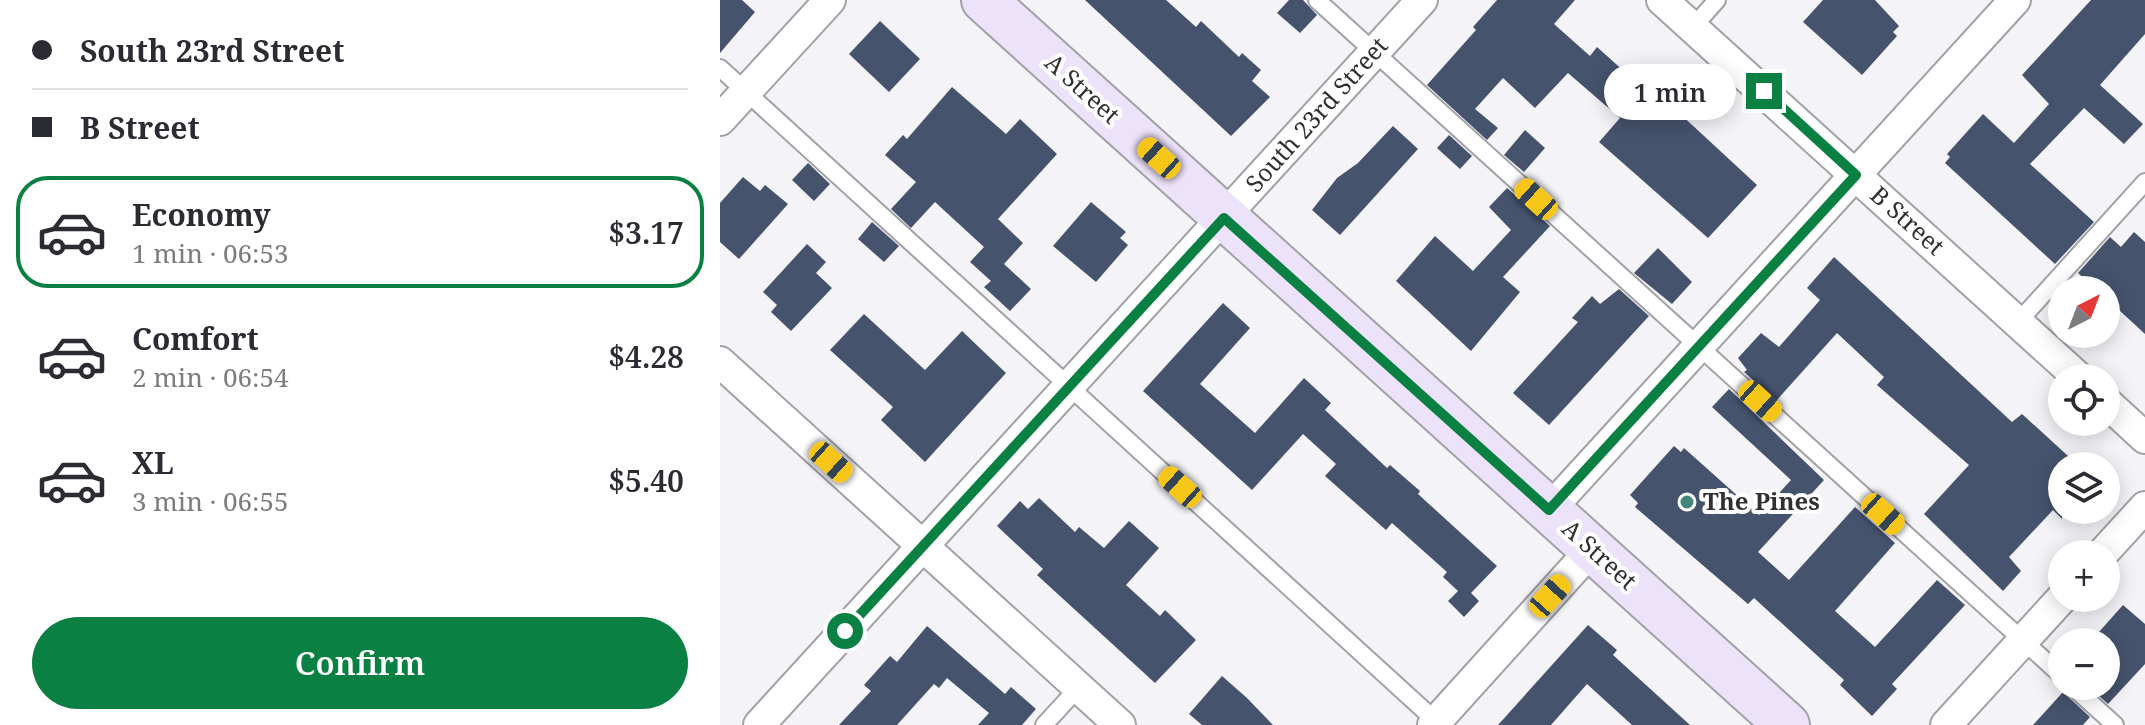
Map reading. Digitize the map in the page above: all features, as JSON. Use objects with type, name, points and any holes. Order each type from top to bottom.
[{"type":"main road","name":"A Street","points":[[984,0],[1787,725]]},
{"type":"street","points":[[720,120],[830,0]]},
{"type":"street","name":"South 23rd Street","points":[[759,725],[1422,0]]},
{"type":"street","name":"B Street","points":[[1662,0],[2064,364]]},
{"type":"street","points":[[1549,510],[2015,0]]},
{"type":"street","points":[[720,362],[1120,725]]},
{"type":"street","points":[[2120,415],[2145,438]]},
{"type":"street","points":[[2115,540],[2145,507]]},
{"type":"street","points":[[1436,724],[1592,549]]},
{"type":"street","points":[[1946,725],[2049,612]]},
{"type":"lane","points":[[1317,0],[2048,663]]},
{"type":"lane","points":[[1693,27],[1717,0]]},
{"type":"lane","points":[[720,68],[1436,724]]},
{"type":"lane","points":[[2018,322],[2145,182]]},
{"type":"lane","points":[[1044,725],[1079,687]]},
{"type":"lane","points":[[2087,700],[2115,725]]},
{"type":"building","points":[[720,0],[742,0],[755,12],[720,53]]},
{"type":"building","points":[[1085,0],[1166,0],[1196,27],[1201,21],[1239,57],[1242,53],[1261,70],[1252,81],[1270,97],[1231,136]]},
{"type":"building","points":[[1289,0],[1303,0],[1317,15],[1300,33],[1277,13]]},
{"type":"building","points":[[1497,0],[1575,0],[1554,24],[1590,56],[1597,47],[1646,91],[1650,86],[1757,185],[1708,238],[1599,142],[1620,118],[1568,73],[1535,108],[1503,78],[1475,109],[1498,128],[1487,140],[1427,85],[1476,30],[1473,27]]},
{"type":"building","points":[[1823,0],[1875,0],[1899,26],[1893,32],[1897,36],[1862,75],[1803,22]]},
{"type":"building","points":[[2091,0],[2145,0],[2145,34],[2100,85],[2143,124],[2124,144],[2084,108],[2030,164],[2094,222],[2055,264],[1945,163],[1950,157],[1947,154],[1983,114],[2014,143],[2049,104],[2022,75]]},
{"type":"building","points":[[880,21],[920,59],[889,92],[849,54]]},
{"type":"building","points":[[952,87],[1006,134],[1020,119],[1057,154],[998,219],[1023,243],[1004,264],[1031,289],[1010,311],[984,287],[991,281],[970,262],[984,247],[935,202],[911,228],[891,209],[916,182],[885,155],[903,135],[907,139]]},
{"type":"building","points":[[1393,126],[1418,149],[1340,235],[1312,210],[1337,178],[1358,163]]},
{"type":"building","points":[[1525,130],[1545,148],[1524,172],[1504,155]]},
{"type":"building","points":[[1449,135],[1472,156],[1460,169],[1437,148]]},
{"type":"building","points":[[808,163],[830,184],[814,201],[792,180]]},
{"type":"building","points":[[743,177],[760,191],[765,185],[788,204],[739,259],[720,242],[720,203]]},
{"type":"building","points":[[1507,188],[1550,226],[1503,277],[1520,292],[1471,351],[1396,281],[1435,236],[1473,271],[1511,230],[1489,207]]},
{"type":"building","points":[[1091,202],[1126,232],[1120,238],[1128,245],[1096,282],[1053,246]]},
{"type":"building","points":[[872,222],[899,246],[884,262],[858,239]]},
{"type":"building","points":[[2134,232],[2145,242],[2145,334],[2120,311],[2120,276],[2081,276],[2078,273],[2110,237],[2121,247]]},
{"type":"building","points":[[807,244],[826,262],[816,273],[832,288],[791,331],[771,312],[777,305],[763,292]]},
{"type":"building","points":[[1658,248],[1692,282],[1672,304],[1634,273]]},
{"type":"building","points":[[1834,257],[2012,422],[2022,414],[2064,452],[2048,452],[2048,515],[2009,557],[2021,571],[2003,591],[1924,514],[1969,465],[1877,385],[1884,377],[1837,333],[1776,401],[1744,372],[1747,370],[1738,358],[1761,333],[1779,347],[1820,300],[1807,288]]},
{"type":"building","points":[[1619,289],[1649,316],[1549,425],[1513,393],[1578,322],[1572,318],[1592,296],[1600,304]]},
{"type":"building","points":[[1223,303],[1250,328],[1200,384],[1255,433],[1304,378],[1331,403],[1325,410],[1387,468],[1390,465],[1420,491],[1418,494],[1497,566],[1471,593],[1479,601],[1464,617],[1448,601],[1458,591],[1443,577],[1447,572],[1392,523],[1386,530],[1325,476],[1336,464],[1303,434],[1252,490],[1143,391]]},
{"type":"building","points":[[864,314],[925,370],[962,331],[1006,373],[925,462],[881,420],[893,407],[830,350]]},
{"type":"building","points":[[1729,389],[1824,480],[1758,552],[1789,580],[1855,507],[1895,543],[1835,611],[1875,647],[1937,580],[1965,605],[1892,684],[1897,689],[1872,716],[1840,685],[1844,680],[1754,598],[1748,604],[1635,507],[1638,503],[1630,495],[1674,446],[1681,452],[1684,448],[1759,515],[1791,480],[1712,407]]},
{"type":"building","points":[[1039,498],[1075,532],[1079,527],[1104,548],[1129,521],[1159,548],[1126,585],[1160,616],[1165,610],[1196,640],[1155,683],[1037,575],[1043,569],[997,526],[1020,501],[1028,509]]},
{"type":"building","points":[[2123,605],[2145,624],[2145,664],[2120,691],[2120,628],[2102,628],[2120,612]]},
{"type":"building","points":[[1588,625],[1617,650],[1613,655],[1690,725],[1632,725],[1587,684],[1551,725],[1498,725]]},
{"type":"building","points":[[927,626],[1005,694],[1011,687],[1036,709],[1022,725],[978,725],[989,713],[947,678],[939,688],[934,684],[897,725],[839,725],[871,691],[864,685],[890,656],[897,662]]},
{"type":"building","points":[[1222,676],[1273,725],[1202,725],[1189,714]]},
{"type":"building","points":[[2056,700],[2072,700],[2090,717],[2083,725],[2033,725]]},
{"type":"place","name":"The Pines","points":[[1687,502]]},
{"type":"route","points":[[845,631],[1224,218],[1549,510],[1856,175],[1764,91]]}]
